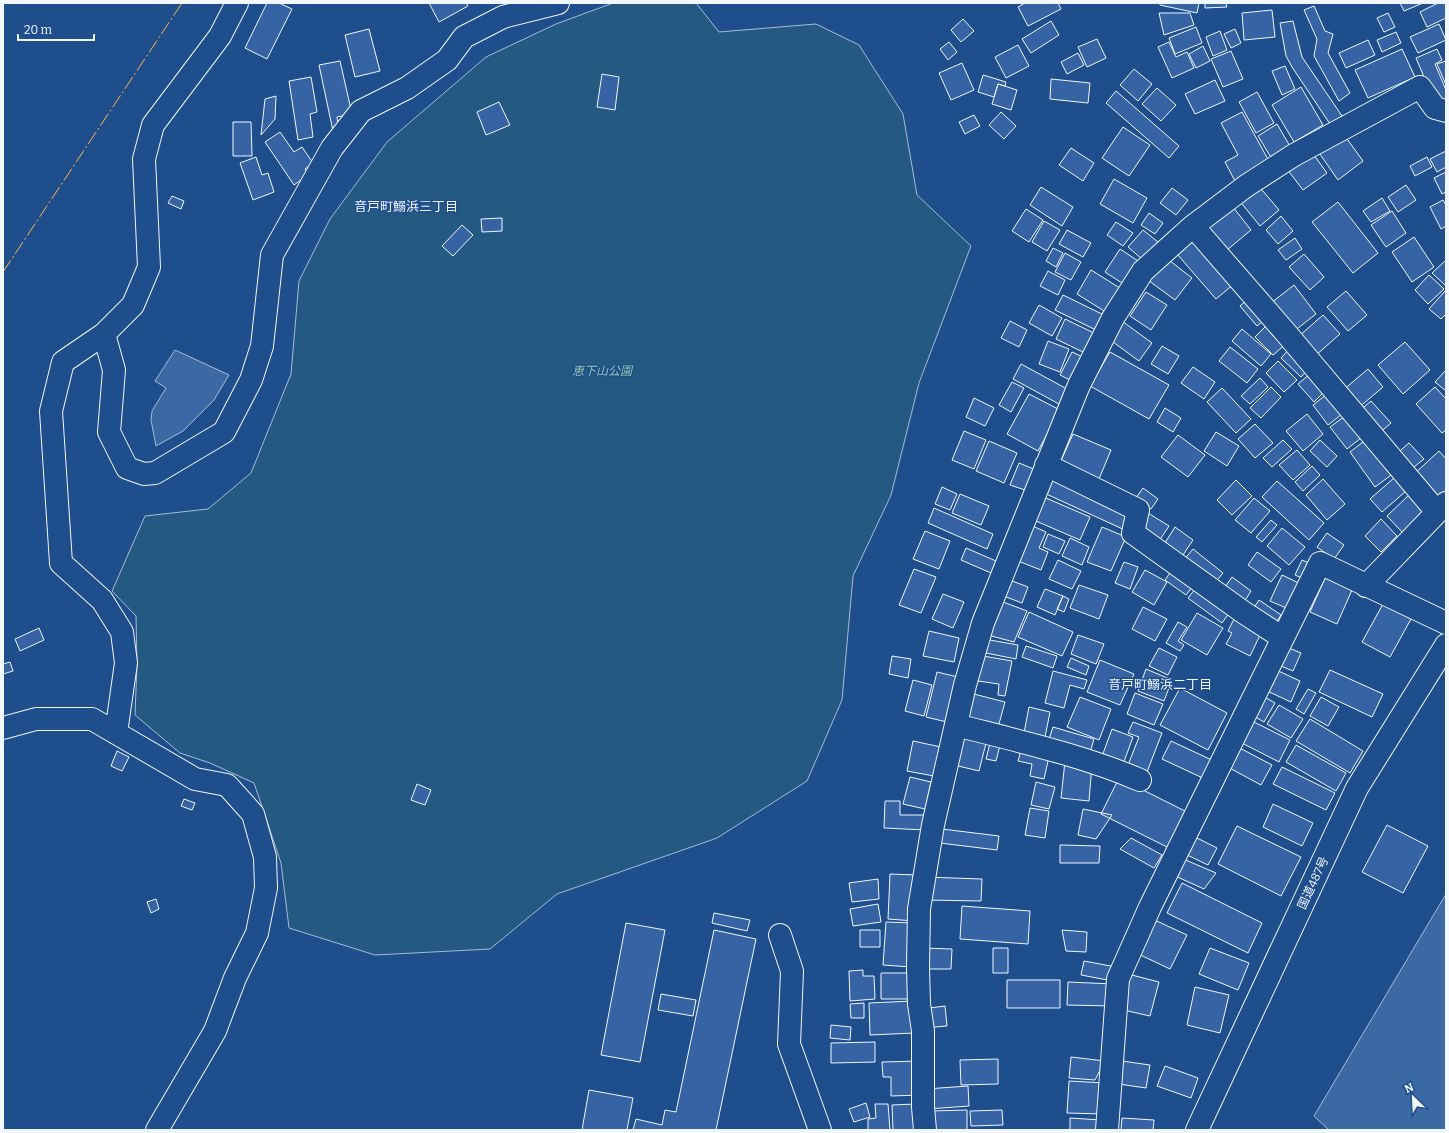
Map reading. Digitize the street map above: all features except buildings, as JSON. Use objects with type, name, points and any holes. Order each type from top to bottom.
[{"type":"main road","points":[[116,733],[126,663],[122,632],[102,600],[61,563],[51,410],[63,362],[104,334],[133,305],[149,267],[144,159],[153,125],[220,36],[237,3]]},
{"type":"main road","points":[[104,334],[114,370],[109,432],[127,468],[144,474],[155,473],[224,432],[251,380],[262,346],[272,255],[332,148],[361,111],[406,88],[447,60],[464,37],[503,17],[558,3]]},
{"type":"main road","points":[[925,1130],[923,1106],[923,1031],[919,1004],[918,909],[933,825],[965,685],[983,623],[1046,465],[1079,385],[1113,318],[1143,271],[1193,226],[1246,186],[1294,155],[1420,87],[1435,108],[1446,111]]},
{"type":"main road","points":[[1193,226],[1442,507],[1366,586]]},
{"type":"main road","points":[[1046,465],[1138,510],[1132,533],[1243,612],[1283,638]]},
{"type":"main road","points":[[1107,1130],[1118,979],[1150,908],[1320,563],[1446,623]]},
{"type":"main road","name":"国道487号","points":[[1197,1130],[1357,788],[1446,645]]},
{"type":"main road","points":[[3,728],[36,719],[92,719],[195,779],[227,785],[253,814],[265,857],[266,888],[257,933],[235,978],[215,1031],[157,1130]]},
{"type":"main road","points":[[956,725],[1047,748],[1119,771],[1140,780]]},
{"type":"main road","points":[[780,935],[792,971],[789,1044],[820,1130]]},
{"type":"green space","name":"恵下山公園","points":[[613,3],[696,3],[719,32],[816,24],[859,45],[903,114],[917,195],[971,246],[919,383],[891,495],[853,576],[842,700],[807,781],[717,838],[557,894],[490,949],[375,955],[289,928],[281,863],[254,783],[210,763],[180,753],[135,715],[137,665],[136,616],[112,591],[145,516],[208,509],[251,473],[291,374],[299,281],[330,219],[387,142],[486,57],[556,24]]},
{"type":"shaded area","points":[[175,350],[229,375],[214,400],[183,431],[156,446],[151,420],[152,411],[166,388],[155,381]]},
{"type":"shaded area","points":[[1446,894],[1446,1130],[1329,1130],[1314,1116]]},
{"type":"power","points":[[3,272],[182,3]]},
{"type":"district","name":"音戸町鰯浜三丁目","points":[[406,206]]},
{"type":"district","name":"音戸町鰯浜二丁目","points":[[1160,684]]}]
